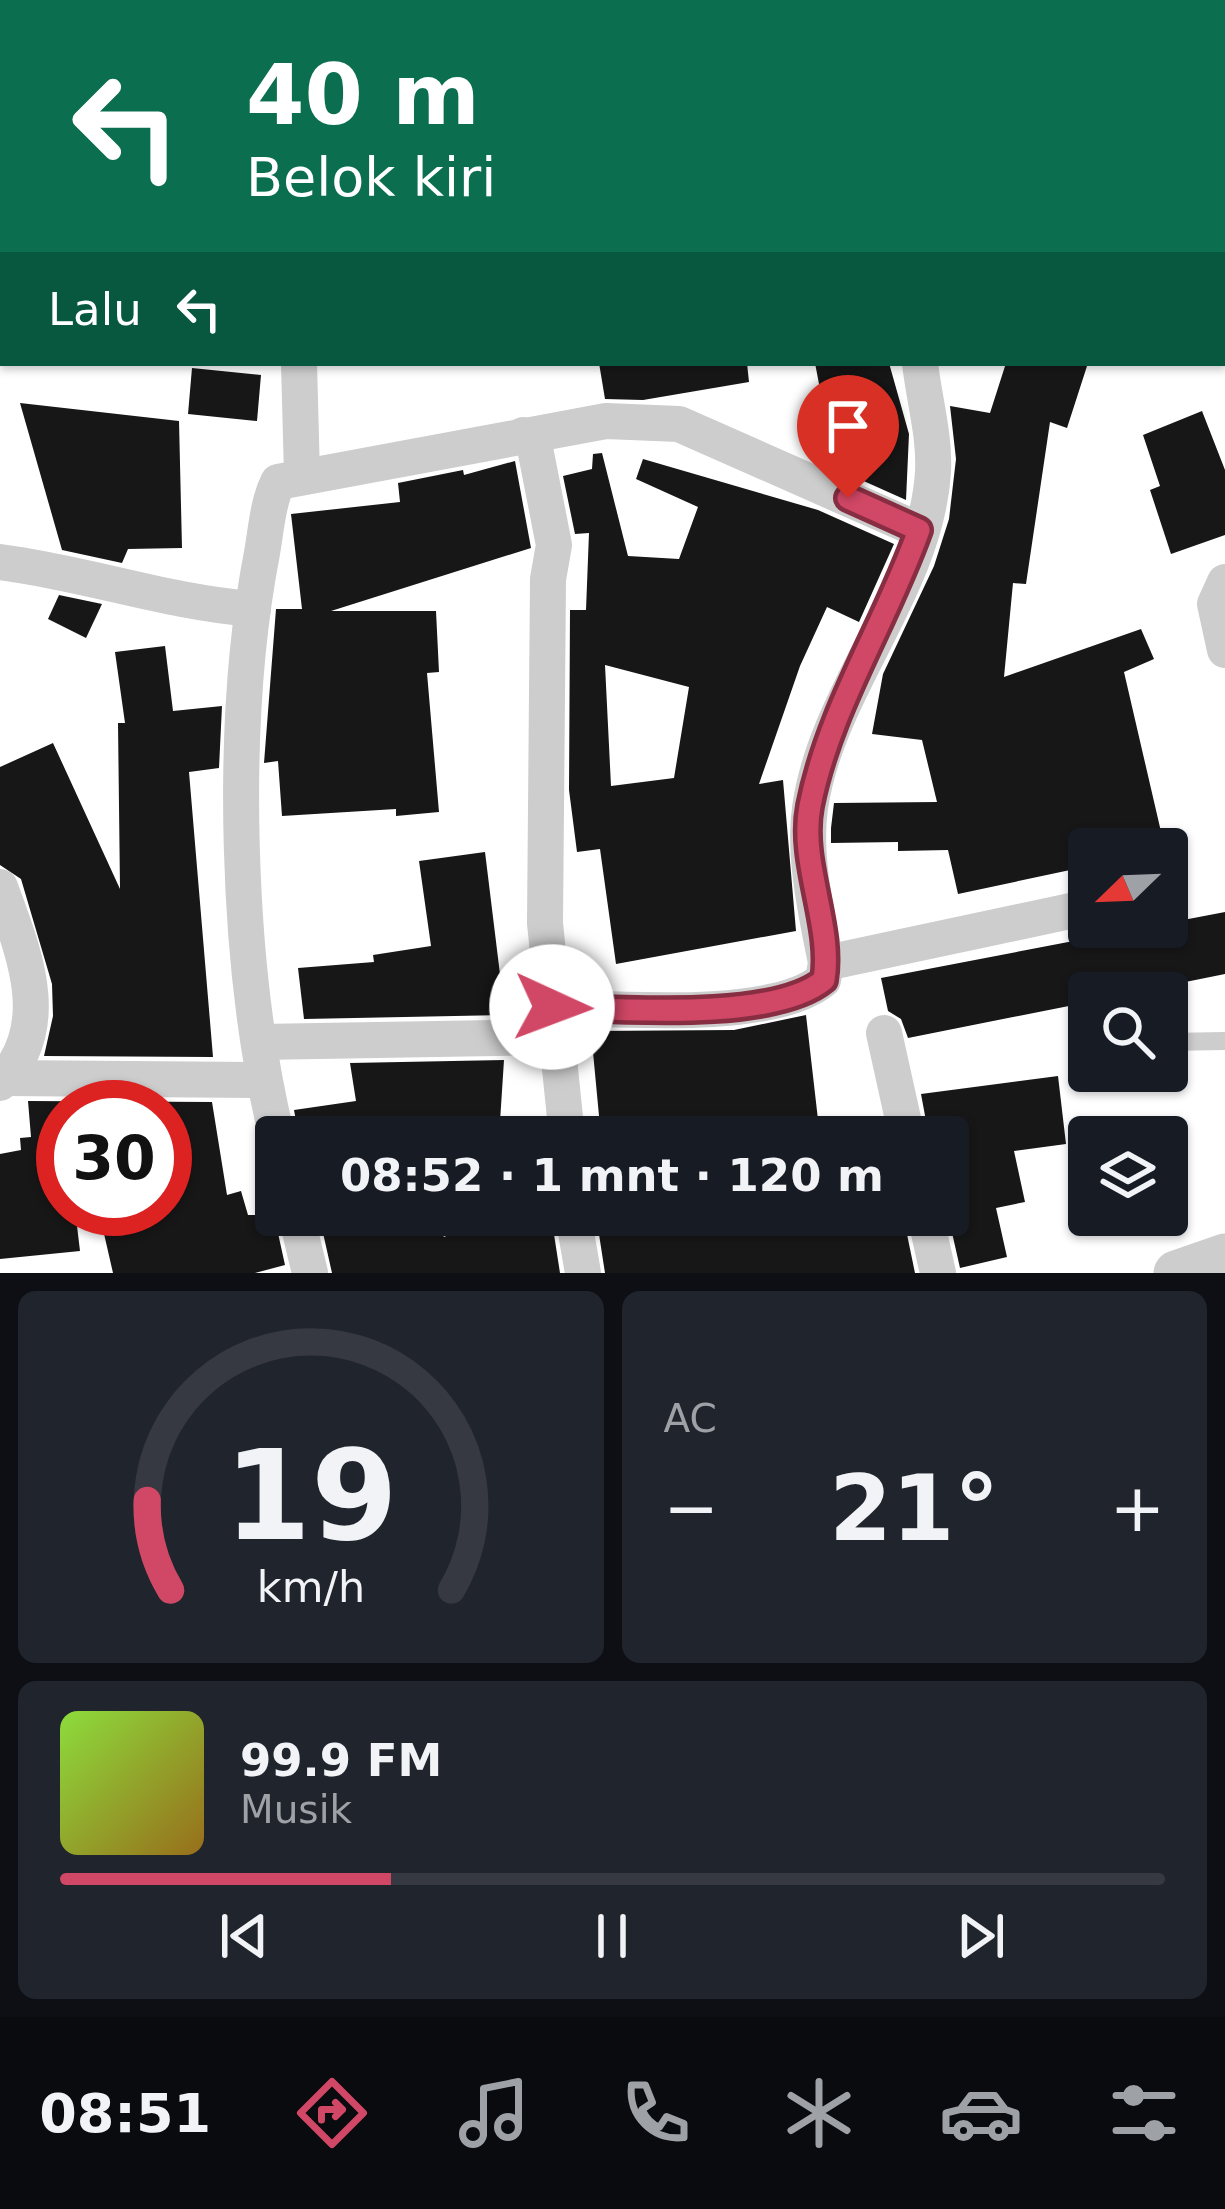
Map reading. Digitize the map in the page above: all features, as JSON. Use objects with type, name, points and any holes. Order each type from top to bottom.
[{"type":"street","points":[[272,1116],[263,1080],[247,938],[243,679],[253,608],[288,481],[299,366]]},
{"type":"street","points":[[259,1042],[782,1000],[824,980],[809,810],[833,726],[898,588],[919,530],[933,474],[920,366]]},
{"type":"street","points":[[288,481],[607,422],[679,424],[919,530]]},
{"type":"street","points":[[524,435],[534,443],[554,545],[548,579],[545,922],[564,1116]]},
{"type":"street","points":[[0,562],[64,570],[141,594],[253,608]]},
{"type":"street","points":[[1225,582],[1215,604],[1225,650]]},
{"type":"street","points":[[0,887],[28,966],[33,1020],[14,1070],[2,1080]]},
{"type":"street","points":[[826,963],[1068,911]]},
{"type":"street","points":[[884,1033],[903,1116]]},
{"type":"street","points":[[2,1080],[263,1080]]},
{"type":"street","points":[[301,1236],[310,1273]]},
{"type":"street","points":[[577,1236],[583,1273]]},
{"type":"street","points":[[930,1236],[938,1273]]},
{"type":"street","points":[[1176,1273],[1225,1256]]},
{"type":"lane","points":[[1188,1042],[1225,1041]]},
{"type":"building","points":[[600,366],[747,366],[749,382],[643,400],[605,399]]},
{"type":"building","points":[[816,366],[890,366],[909,434],[906,500],[848,474],[840,434],[829,436]]},
{"type":"building","points":[[1005,366],[1087,366],[1067,428],[1050,422],[1026,584],[1013,583],[1004,677],[1141,629],[1154,659],[1124,672],[1160,828],[1068,828],[1068,870],[958,894],[948,850],[898,851],[898,842],[831,843],[834,803],[937,802],[922,740],[872,734],[883,674],[934,566],[949,519],[956,459],[950,406],[990,413]]},
{"type":"building","points":[[192,368],[261,375],[257,421],[188,414]]},
{"type":"building","points":[[20,403],[179,421],[182,548],[128,549],[122,563],[62,550]]},
{"type":"building","points":[[1202,411],[1225,470],[1225,535],[1171,554],[1150,490],[1160,486],[1143,435]]},
{"type":"building","points":[[602,453],[628,556],[679,559],[698,507],[636,479],[643,459],[818,510],[894,544],[859,622],[827,607],[800,666],[759,784],[783,780],[796,931],[616,964],[600,849],[577,852],[569,790],[570,610],[586,610],[589,533],[575,534],[563,476],[592,469],[593,454]],"holes":[[[605,665],[689,687],[674,778],[611,786]]]},
{"type":"building","points":[[515,461],[531,548],[331,611],[436,611],[439,672],[427,673],[439,812],[396,816],[396,809],[282,816],[278,761],[264,763],[276,609],[302,609],[291,514],[400,502],[398,483],[463,470],[464,475]]},
{"type":"building","points":[[59,595],[102,604],[86,638],[48,619]]},
{"type":"building","points":[[165,646],[173,711],[222,706],[219,768],[189,772],[213,1057],[44,1056],[53,1016],[52,984],[21,879],[0,865],[0,767],[53,743],[120,889],[118,723],[125,723],[115,652]]},
{"type":"building","points":[[485,852],[505,1015],[304,1019],[298,968],[374,962],[373,955],[431,946],[419,861]]},
{"type":"building","points":[[1225,912],[1225,974],[1188,981],[1188,972],[1068,972],[1068,1006],[908,1038],[901,1019],[888,1011],[881,978],[1068,942],[1068,948],[1188,948],[1188,919]]},
{"type":"building","points":[[806,1015],[818,1116],[599,1116],[591,1031],[734,1030]]},
{"type":"building","points":[[504,1060],[500,1116],[295,1116],[294,1110],[356,1101],[350,1063]]},
{"type":"building","points":[[1058,1076],[1066,1144],[1014,1151],[1025,1202],[996,1208],[1007,1257],[960,1268],[953,1236],[969,1236],[969,1116],[925,1116],[921,1094]]},
{"type":"building","points":[[28,1101],[36,1101],[36,1236],[78,1236],[80,1251],[0,1259],[0,1154],[21,1150],[20,1138],[31,1137]]},
{"type":"building","points":[[192,1102],[212,1102],[227,1195],[241,1191],[248,1215],[255,1215],[255,1236],[279,1236],[285,1265],[255,1273],[113,1273],[105,1236],[192,1236]]},
{"type":"building","points":[[324,1236],[554,1236],[560,1273],[332,1273]]},
{"type":"building","points":[[599,1236],[907,1236],[915,1273],[605,1273]]},
{"type":"route","points":[[552,1007],[643,1011],[713,1007],[782,1000],[810,992],[824,980],[809,810],[833,726],[898,588],[919,530],[848,498]]}]
